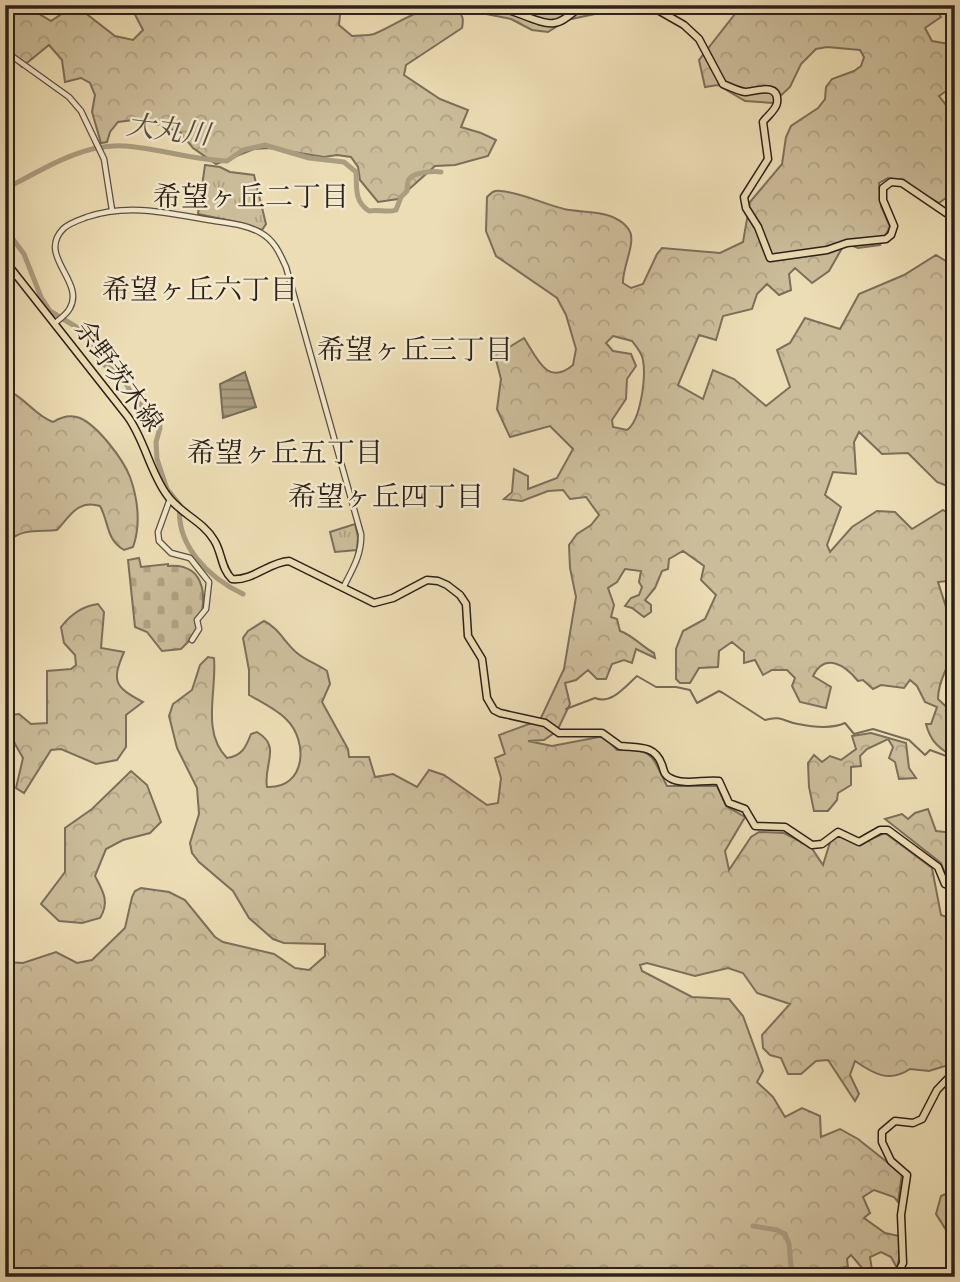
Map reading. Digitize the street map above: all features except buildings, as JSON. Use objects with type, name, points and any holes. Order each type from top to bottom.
[{"type":"main road","points":[[488,5],[508,8],[549,24],[557,23],[583,5]]},
{"type":"main road","points":[[649,5],[684,25],[699,39],[723,84],[744,92],[765,88],[776,98],[776,107],[763,122],[768,159],[744,197],[746,208],[758,227],[770,258],[827,250],[847,243],[886,239],[891,235],[894,226],[882,194],[883,188],[891,182],[902,183],[955,219]]},
{"type":"main road","name":"余野茨木線","points":[[5,261],[56,322],[136,428],[170,499],[214,539],[225,570],[232,579],[243,579],[275,564],[289,561],[367,601],[381,603],[427,580],[438,580],[460,595],[466,604],[467,632],[482,659],[487,698],[494,710],[545,723],[562,734],[597,732],[606,735],[620,746],[640,746],[659,758],[665,774],[671,779],[682,782],[719,781],[729,803],[745,809],[755,827],[785,827],[809,844],[822,844],[838,832],[859,842],[880,830],[888,830],[938,867],[945,884],[955,887]]},
{"type":"main road","points":[[891,1277],[903,1263],[901,1215],[907,1175],[891,1161],[882,1142],[882,1132],[895,1121],[913,1123],[922,1119],[937,1090],[955,1071]]},
{"type":"street","points":[[9,54],[75,103],[99,148],[105,166],[112,210]]},
{"type":"street","points":[[56,322],[72,306],[73,295],[56,258],[55,246],[57,237],[66,226],[112,210],[149,210],[242,226],[260,232],[269,239],[280,253],[361,534],[358,558],[342,588]]},
{"type":"street","points":[[170,499],[158,532],[159,541],[171,553],[190,558],[209,582],[206,609],[197,620],[199,629],[192,640]]},
{"type":"green space","points":[[5,5],[37,5],[36,12],[51,21],[75,5],[115,36],[133,40],[143,30],[130,5],[341,5],[339,25],[352,36],[374,34],[424,10],[445,7],[455,9],[462,17],[462,28],[406,65],[404,75],[440,99],[468,110],[461,127],[496,140],[488,156],[455,165],[435,166],[398,199],[378,202],[360,180],[358,167],[351,157],[324,157],[269,148],[254,149],[216,164],[193,148],[180,132],[141,119],[118,122],[110,132],[107,142],[101,143],[92,112],[95,95],[90,83],[81,78],[65,82],[62,60],[49,45],[22,67],[7,53],[5,55]]},
{"type":"green space","points":[[461,5],[615,5],[604,12],[567,20],[548,32],[532,30],[511,19],[471,11]]},
{"type":"green space","points":[[742,5],[934,5],[941,17],[925,28],[932,41],[949,44],[955,52],[955,85],[939,96],[950,110],[955,108],[955,191],[939,203],[899,180],[888,178],[879,183],[881,206],[890,227],[880,245],[858,248],[845,243],[829,271],[812,283],[795,268],[789,274],[791,290],[779,295],[767,284],[757,294],[752,309],[723,316],[716,340],[699,335],[678,385],[703,399],[713,370],[734,379],[766,406],[790,387],[777,350],[790,343],[805,318],[840,329],[859,294],[904,275],[936,255],[954,266],[955,489],[937,482],[908,453],[882,454],[859,432],[854,442],[856,474],[833,472],[825,495],[841,507],[827,545],[830,552],[852,527],[877,511],[895,512],[912,529],[943,510],[955,518],[955,580],[938,582],[947,610],[955,614],[955,649],[952,650],[938,692],[938,699],[954,714],[948,736],[949,754],[934,742],[926,724],[931,724],[937,707],[925,702],[917,686],[910,680],[904,688],[881,685],[873,689],[863,680],[858,681],[841,666],[823,664],[813,676],[831,687],[826,708],[800,702],[792,686],[795,678],[787,670],[772,670],[763,675],[755,660],[744,663],[744,652],[732,642],[719,651],[718,667],[699,668],[690,683],[680,683],[676,679],[676,649],[683,631],[705,619],[716,595],[701,580],[704,566],[683,551],[669,559],[668,569],[662,571],[655,588],[645,600],[651,605],[651,612],[644,617],[625,606],[631,598],[639,595],[642,587],[639,582],[641,571],[625,569],[617,582],[608,588],[614,605],[611,617],[617,619],[620,631],[654,653],[655,658],[636,649],[632,663],[624,660],[612,664],[606,679],[597,679],[588,670],[576,680],[565,683],[570,704],[557,731],[544,740],[528,741],[552,746],[604,736],[617,750],[645,752],[654,760],[667,786],[717,786],[726,806],[745,817],[725,851],[729,870],[751,837],[759,832],[784,833],[811,847],[823,865],[831,839],[841,835],[859,844],[885,833],[932,868],[941,915],[955,920],[955,1063],[929,1071],[910,1069],[888,1076],[875,1073],[855,1061],[850,1075],[859,1094],[855,1101],[828,1060],[816,1061],[801,1074],[788,1074],[781,1058],[770,1055],[763,1048],[762,1035],[790,1004],[757,993],[743,973],[728,968],[695,976],[647,963],[640,965],[642,971],[692,997],[729,999],[743,1016],[763,1071],[757,1082],[773,1097],[785,1117],[802,1108],[820,1116],[821,1137],[840,1129],[858,1139],[902,1174],[898,1202],[894,1197],[874,1190],[863,1197],[870,1213],[864,1218],[885,1233],[899,1236],[897,1268],[891,1257],[881,1252],[870,1257],[872,1270],[869,1276],[851,1255],[847,1259],[848,1267],[830,1269],[823,1277],[5,1277],[5,962],[23,963],[56,952],[77,963],[92,960],[125,928],[132,897],[135,891],[141,888],[169,892],[185,900],[215,937],[223,942],[274,954],[295,968],[309,970],[325,956],[325,944],[284,943],[273,939],[249,918],[233,891],[192,853],[190,843],[199,814],[197,788],[177,748],[169,716],[173,704],[192,690],[200,665],[208,657],[214,658],[212,724],[219,748],[227,758],[232,757],[243,750],[251,734],[257,732],[269,744],[267,787],[280,786],[290,780],[300,762],[300,751],[298,739],[286,719],[249,695],[249,670],[243,638],[248,631],[264,621],[274,627],[297,653],[327,671],[330,684],[322,702],[348,749],[349,757],[369,757],[375,777],[393,774],[417,787],[429,770],[444,775],[487,805],[498,803],[501,778],[495,758],[505,754],[499,735],[540,720],[564,669],[576,597],[569,545],[577,534],[591,525],[599,515],[586,497],[570,499],[563,490],[548,491],[522,501],[504,499],[512,492],[514,469],[528,476],[528,489],[557,478],[573,449],[550,426],[510,437],[497,409],[501,379],[495,356],[524,338],[538,361],[549,371],[556,373],[573,365],[576,349],[566,315],[557,298],[496,256],[486,231],[487,197],[495,191],[509,192],[564,209],[602,214],[620,221],[631,235],[623,283],[631,288],[643,284],[662,248],[720,253],[743,242],[750,202],[782,164],[786,137],[791,126],[818,108],[825,99],[826,87],[832,79],[854,71],[861,66],[864,57],[860,50],[827,47],[816,49],[801,64],[790,87],[773,103],[745,101],[718,85],[705,87],[699,60]],"holes":[[[613,336],[632,341],[642,357],[644,377],[639,408],[627,430],[613,427],[612,420],[626,399],[627,379],[636,366],[631,354],[613,351],[606,343]]]},
{"type":"green space","points":[[205,165],[254,175],[266,224],[262,230],[198,214]]},
{"type":"green space","points":[[5,389],[53,422],[66,417],[80,418],[102,435],[130,477],[137,503],[138,521],[133,547],[124,550],[111,536],[100,506],[92,504],[75,510],[57,530],[25,532],[14,537],[9,541],[11,588],[9,594],[5,595]]},
{"type":"green space","points":[[355,524],[357,550],[335,552],[330,532]]},
{"type":"green space","points":[[139,558],[141,567],[168,564],[191,571],[198,578],[203,598],[200,621],[194,635],[181,649],[162,651],[147,632],[135,627],[128,560]]},
{"type":"green space","points":[[98,604],[104,612],[101,648],[124,652],[118,670],[118,683],[126,692],[143,702],[126,715],[126,747],[117,760],[96,764],[61,749],[51,750],[24,793],[16,788],[23,758],[10,732],[11,715],[19,714],[31,724],[47,723],[47,671],[71,669],[76,665],[75,655],[64,643],[61,627],[77,611]]},
{"type":"green space","points":[[871,733],[906,743],[909,768],[916,778],[899,779],[895,762],[889,758],[893,747],[888,739],[867,749],[860,756],[861,766],[851,767],[851,785],[838,793],[837,800],[828,811],[814,811],[808,763],[814,755],[822,762],[830,756],[841,760],[856,749],[852,736]]},
{"type":"green space","points":[[131,771],[147,785],[161,822],[150,833],[123,840],[106,849],[95,876],[105,902],[100,918],[82,923],[59,921],[41,904],[65,872],[65,828],[92,809]]},
{"type":"green space","points":[[928,809],[936,831],[945,832],[955,826],[955,887],[947,879],[941,863],[885,819],[902,814],[908,819],[915,813]]},
{"type":"green space","points":[[5,826],[11,848],[13,875],[11,902],[5,925]]},
{"type":"green space","points":[[955,1190],[955,1277],[931,1277],[933,1273],[950,1268],[953,1241],[936,1214],[941,1196]]},
{"type":"shaded area","points":[[245,372],[256,407],[223,418],[220,384]]},
{"type":"waterway","name":"大丸川","points":[[5,186],[11,186],[65,158],[95,148],[137,147],[227,161],[243,150],[265,145],[309,158],[344,162],[356,172],[357,194],[364,207],[369,211],[390,211],[396,210],[401,197],[407,191],[411,177],[424,172],[441,172]]},
{"type":"waterway","points":[[5,234],[12,238],[24,254],[41,297],[50,311],[83,331],[103,364],[121,375],[136,401],[159,418],[157,459],[167,489],[180,505],[180,520],[189,547],[218,579],[243,594]]},
{"type":"waterway","points":[[566,709],[595,698],[601,700],[612,697],[637,676],[656,687],[690,690],[697,703],[719,691],[765,720],[779,719],[822,727],[845,723],[854,734],[873,729],[909,740],[925,755],[930,750],[949,757],[947,766],[955,766]]},
{"type":"waterway","points":[[753,1226],[785,1234],[789,1244],[791,1267],[798,1277]]},
{"type":"district","name":"希望ヶ丘二丁目","points":[[251,199]]},
{"type":"district","name":"希望ヶ丘六丁目","points":[[200,292]]},
{"type":"district","name":"希望ヶ丘三丁目","points":[[415,352]]},
{"type":"district","name":"希望ヶ丘五丁目","points":[[285,455]]},
{"type":"district","name":"希望ヶ丘四丁目","points":[[386,499]]}]
